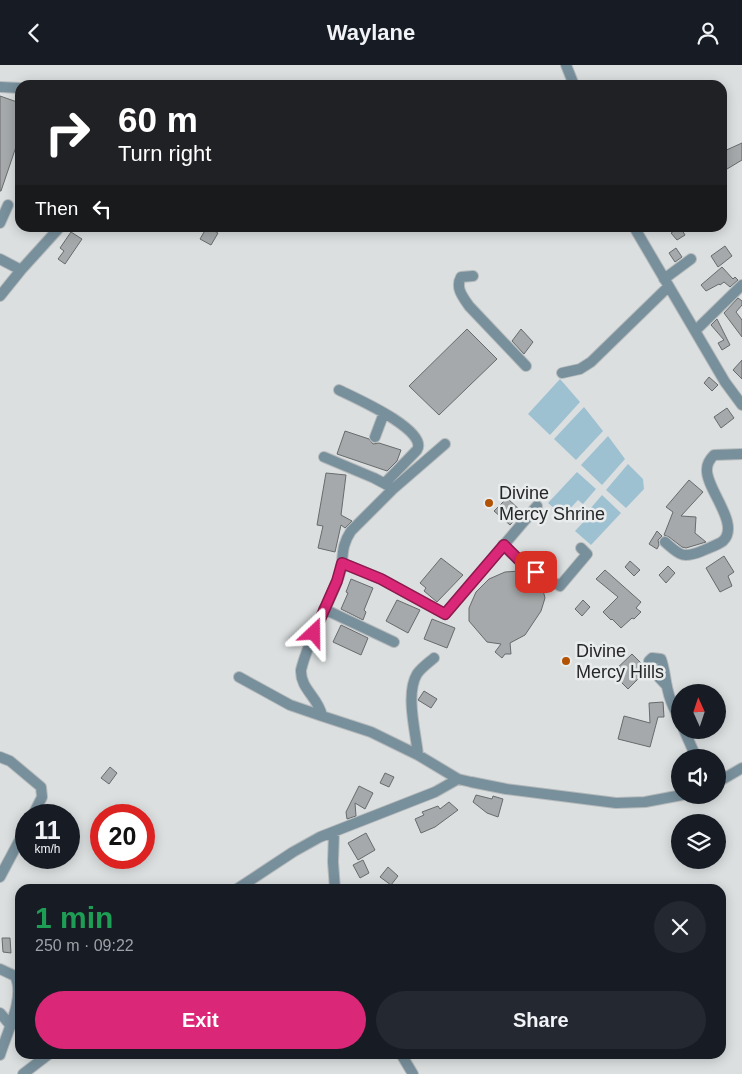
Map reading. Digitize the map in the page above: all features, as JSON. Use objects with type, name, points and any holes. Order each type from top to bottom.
[{"type":"street","points":[[566,65],[572,80]]},
{"type":"street","points":[[0,87],[15,88]]},
{"type":"street","points":[[0,223],[8,205]]},
{"type":"street","points":[[0,296],[55,232]]},
{"type":"street","points":[[637,232],[725,382],[742,405]]},
{"type":"street","points":[[0,259],[21,270]]},
{"type":"street","points":[[562,373],[580,369],[591,363],[691,259]]},
{"type":"street","points":[[473,276],[461,277],[459,280],[462,296],[469,306],[526,366]]},
{"type":"street","points":[[695,331],[742,285]]},
{"type":"street","points":[[322,717],[314,697],[304,686],[300,674],[304,659],[337,581],[342,563],[342,548],[351,531],[389,486],[417,449],[419,443],[417,437],[409,430],[384,413],[339,390]]},
{"type":"street","points":[[375,437],[384,413]]},
{"type":"street","points":[[389,486],[445,444]]},
{"type":"street","points":[[665,543],[681,556],[684,556],[704,550],[723,541],[728,534],[728,525],[708,478],[707,468],[709,461],[714,455],[742,454]]},
{"type":"street","points":[[324,457],[389,486]]},
{"type":"street","points":[[342,563],[375,577],[445,614],[536,506]]},
{"type":"street","points":[[504,545],[525,566],[560,586],[587,554],[581,548]]},
{"type":"street","points":[[324,609],[394,642]]},
{"type":"street","points":[[418,755],[412,704],[412,684],[418,673],[434,658]]},
{"type":"street","points":[[238,677],[290,705],[371,732],[418,755],[458,779],[506,789],[616,803],[645,802],[671,797]]},
{"type":"street","points":[[667,686],[671,700]]},
{"type":"street","points":[[0,757],[10,761],[41,787],[42,797],[38,804]]},
{"type":"street","points":[[726,777],[742,768]]},
{"type":"street","points":[[244,884],[293,851],[334,832],[435,792],[458,779]]},
{"type":"street","points":[[334,832],[335,884]]},
{"type":"street","points":[[0,877],[15,849]]},
{"type":"street","points":[[0,969],[15,977]]},
{"type":"street","points":[[0,1055],[11,1026],[15,1006]]},
{"type":"street","points":[[0,1013],[11,1026]]},
{"type":"street","points":[[23,1074],[42,1059]]},
{"type":"street","points":[[404,1059],[413,1074]]},
{"type":"shaded area","points":[[560,379],[580,402],[550,435],[528,414]]},
{"type":"shaded area","points":[[584,407],[603,431],[576,460],[554,439]]},
{"type":"shaded area","points":[[608,436],[625,459],[602,485],[581,465]]},
{"type":"shaded area","points":[[628,464],[643,479],[644,489],[626,508],[606,490]]},
{"type":"shaded area","points":[[577,472],[596,489],[583,504],[578,500],[563,516],[548,503]]},
{"type":"shaded area","points":[[602,495],[621,513],[591,545],[575,531],[593,512],[590,509]]},
{"type":"building","points":[[0,96],[15,101],[15,150],[0,191]]},
{"type":"building","points":[[742,143],[742,160],[727,169],[727,150]]},
{"type":"building","points":[[71,232],[82,239],[65,264],[58,259],[64,251],[60,248]]},
{"type":"building","points":[[204,232],[218,233],[211,245],[200,239]]},
{"type":"building","points":[[683,232],[685,235],[677,240],[671,233]]},
{"type":"building","points":[[725,246],[732,256],[718,267],[711,256]]},
{"type":"building","points":[[676,248],[682,257],[675,262],[669,253]]},
{"type":"building","points":[[722,267],[733,279],[735,277],[738,280],[730,287],[724,282],[706,291],[701,285]]},
{"type":"building","points":[[738,298],[742,301],[742,305],[736,312],[742,320],[742,337],[724,313]]},
{"type":"building","points":[[717,319],[730,345],[722,350],[718,343],[724,340],[711,325]]},
{"type":"building","points":[[467,329],[497,359],[439,415],[409,386]]},
{"type":"building","points":[[521,329],[533,342],[524,354],[512,341]]},
{"type":"building","points":[[742,360],[742,379],[733,370]]},
{"type":"building","points":[[709,377],[718,385],[712,391],[704,383]]},
{"type":"building","points":[[727,408],[734,418],[721,428],[714,417]]},
{"type":"building","points":[[345,431],[369,439],[373,444],[379,443],[401,450],[397,461],[387,471],[337,454]]},
{"type":"building","points":[[326,473],[346,475],[341,515],[352,521],[345,528],[341,525],[335,552],[318,548],[323,526],[317,525]]},
{"type":"building","points":[[689,480],[703,492],[681,516],[696,517],[695,533],[706,542],[686,548],[664,535],[673,512],[666,507]]},
{"type":"building","points":[[507,498],[522,512],[510,525],[494,511]]},
{"type":"building","points":[[657,531],[662,536],[658,540],[659,545],[657,549],[649,544]]},
{"type":"building","points":[[724,556],[734,572],[728,576],[732,586],[720,592],[706,568]]},
{"type":"building","points":[[441,558],[463,575],[437,602],[424,591],[426,588],[420,583]]},
{"type":"building","points":[[630,561],[640,570],[634,576],[625,567]]},
{"type":"building","points":[[668,566],[675,573],[666,583],[659,575]]},
{"type":"building","points":[[605,570],[641,602],[636,608],[641,612],[621,628],[603,612],[618,597],[596,579]]},
{"type":"building","points":[[520,571],[540,582],[545,598],[541,611],[525,635],[510,643],[511,654],[505,654],[502,658],[495,652],[501,644],[487,642],[469,621],[469,608],[476,592],[489,579],[505,572]]},
{"type":"building","points":[[351,579],[373,588],[364,610],[366,612],[363,620],[341,609],[348,593],[346,592]]},
{"type":"building","points":[[397,600],[420,610],[408,633],[386,621]]},
{"type":"building","points":[[583,600],[590,607],[582,616],[575,609]]},
{"type":"building","points":[[432,619],[455,628],[447,648],[424,639]]},
{"type":"building","points":[[341,625],[368,638],[361,655],[333,642]]},
{"type":"building","points":[[632,654],[643,665],[645,672],[628,689],[612,673]]},
{"type":"building","points":[[424,691],[437,699],[431,708],[418,700]]},
{"type":"building","points":[[663,702],[664,717],[658,717],[650,747],[618,739],[624,716],[650,723],[649,703]]},
{"type":"building","points":[[110,767],[117,773],[109,784],[101,778]]},
{"type":"building","points":[[385,773],[394,777],[389,787],[380,783]]},
{"type":"building","points":[[359,786],[373,793],[365,809],[355,803],[356,816],[347,819],[346,812]]},
{"type":"building","points":[[476,795],[492,799],[493,796],[503,799],[498,817],[487,813],[473,802]]},
{"type":"building","points":[[449,802],[458,810],[435,827],[421,833],[415,819],[424,815],[422,812],[438,806],[440,809]]},
{"type":"building","points":[[366,833],[375,850],[358,860],[348,843]]},
{"type":"building","points":[[363,860],[369,873],[360,878],[353,865]]},
{"type":"building","points":[[388,867],[398,876],[392,884],[380,877]]},
{"type":"building","points":[[2,938],[10,938],[11,953],[3,952]]},
{"type":"place","name":"Divine Mercy Shrine","points":[[489,503]]},
{"type":"place","name":"Divine Mercy Hills","points":[[566,661]]},
{"type":"route","points":[[314,633],[337,581],[342,563],[381,579],[443,614],[447,613],[504,545],[525,566],[536,572]]}]
